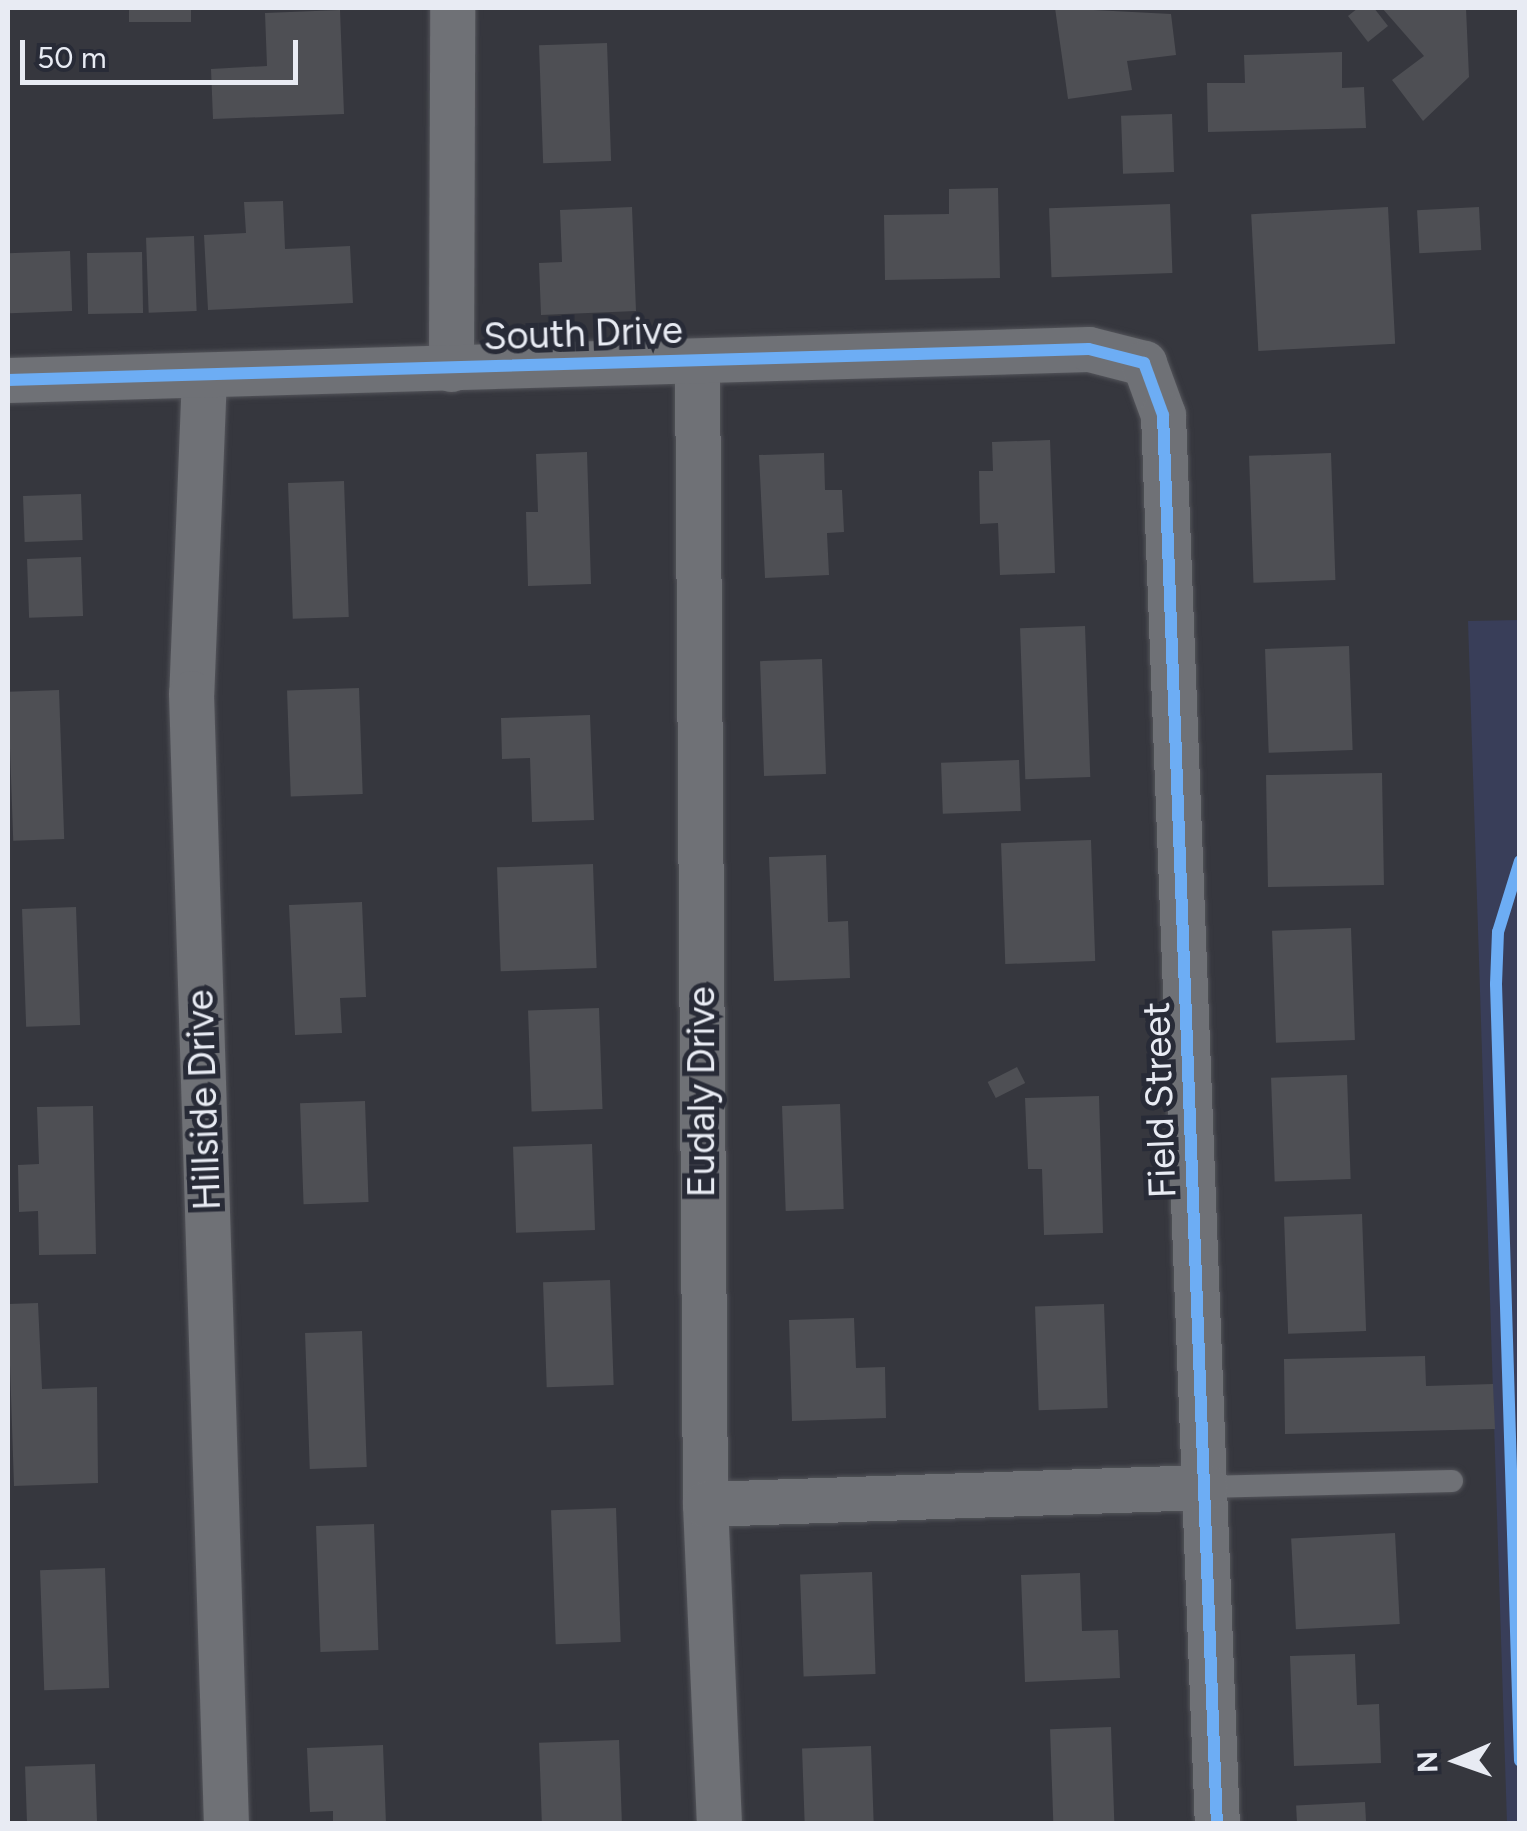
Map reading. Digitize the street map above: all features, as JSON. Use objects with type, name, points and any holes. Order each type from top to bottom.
[{"type":"street","points":[[450,369],[452,8]]},
{"type":"street","name":"South Drive","points":[[8,380],[1089,349],[1144,363],[1153,376]]},
{"type":"street","name":"Eudaly Drive","points":[[697,360],[705,1504],[719,1824]]},
{"type":"street","name":"Hillside Drive","points":[[204,376],[191,693],[226,1824]]},
{"type":"street","name":"Field Street","points":[[1153,376],[1163,415],[1217,1824]]},
{"type":"street","points":[[705,1504],[1205,1488]]},
{"type":"lane","points":[[1205,1488],[1452,1482]]},
{"type":"shaded area","points":[[1520,620],[1519,1824],[1507,1823],[1468,621]]},
{"type":"building","points":[[129,8],[191,8],[191,22],[129,22]]},
{"type":"building","points":[[1055,8],[1171,14],[1176,55],[1127,61],[1132,90],[1068,99]]},
{"type":"building","points":[[1358,8],[1374,8],[1388,26],[1368,42],[1348,16]]},
{"type":"building","points":[[1382,8],[1466,8],[1469,77],[1423,121],[1392,80],[1424,56]]},
{"type":"building","points":[[340,10],[344,114],[213,119],[211,69],[267,66],[265,13]]},
{"type":"building","points":[[607,43],[611,161],[543,163],[539,45]]},
{"type":"building","points":[[1342,52],[1342,88],[1364,87],[1366,128],[1208,132],[1207,83],[1245,83],[1244,55]]},
{"type":"building","points":[[1172,114],[1174,172],[1123,174],[1121,116]]},
{"type":"building","points":[[998,188],[1000,278],[885,280],[884,215],[949,214],[949,189]]},
{"type":"building","points":[[283,201],[285,249],[350,246],[353,303],[208,310],[204,235],[246,233],[244,202]]},
{"type":"building","points":[[1170,204],[1172,273],[1051,277],[1049,208]]},
{"type":"building","points":[[632,207],[636,311],[541,315],[539,263],[562,262],[560,210]]},
{"type":"building","points":[[1388,207],[1395,344],[1258,351],[1251,214]]},
{"type":"building","points":[[1479,207],[1481,250],[1419,253],[1417,210]]},
{"type":"building","points":[[194,236],[197,311],[149,313],[146,238]]},
{"type":"building","points":[[70,251],[72,311],[10,313],[8,253]]},
{"type":"building","points":[[142,252],[143,313],[88,314],[87,253]]},
{"type":"building","points":[[1050,440],[1055,573],[1000,575],[998,523],[980,524],[979,471],[993,471],[992,442]]},
{"type":"building","points":[[587,452],[591,584],[528,586],[526,512],[538,512],[536,454]]},
{"type":"building","points":[[824,453],[825,490],[842,490],[844,532],[827,533],[829,575],[765,578],[759,455]]},
{"type":"building","points":[[1331,453],[1335,580],[1253,583],[1249,456]]},
{"type":"building","points":[[344,481],[349,617],[293,619],[288,483]]},
{"type":"building","points":[[81,494],[83,540],[25,542],[23,496]]},
{"type":"building","points":[[81,557],[83,616],[29,618],[27,559]]},
{"type":"building","points":[[1085,626],[1090,777],[1025,779],[1020,628]]},
{"type":"building","points":[[1349,646],[1353,750],[1269,753],[1265,649]]},
{"type":"building","points":[[822,659],[826,774],[764,776],[760,661]]},
{"type":"building","points":[[359,688],[363,794],[291,796],[287,691]]},
{"type":"building","points":[[59,690],[64,839],[13,841],[8,692]]},
{"type":"building","points":[[590,715],[594,820],[532,822],[530,758],[502,759],[501,718]]},
{"type":"building","points":[[1019,760],[1021,811],[943,814],[941,763]]},
{"type":"building","points":[[1382,773],[1384,885],[1268,887],[1266,775]]},
{"type":"building","points":[[1091,840],[1095,961],[1005,964],[1001,843]]},
{"type":"building","points":[[826,855],[828,922],[848,921],[850,978],[774,981],[769,857]]},
{"type":"building","points":[[593,864],[597,968],[501,971],[497,867]]},
{"type":"building","points":[[362,902],[366,997],[340,998],[342,1033],[295,1035],[289,905]]},
{"type":"building","points":[[76,907],[80,1025],[26,1027],[22,909]]},
{"type":"building","points":[[1351,928],[1355,1040],[1276,1043],[1272,931]]},
{"type":"building","points":[[599,1008],[603,1109],[532,1111],[528,1010]]},
{"type":"building","points":[[1017,1067],[1025,1083],[996,1098],[988,1082]]},
{"type":"building","points":[[1347,1075],[1351,1179],[1275,1182],[1271,1078]]},
{"type":"building","points":[[1099,1096],[1103,1233],[1044,1235],[1042,1169],[1028,1169],[1025,1098]]},
{"type":"building","points":[[365,1101],[369,1202],[304,1204],[300,1103]]},
{"type":"building","points":[[840,1104],[844,1209],[786,1211],[782,1106]]},
{"type":"building","points":[[93,1106],[96,1254],[39,1255],[38,1211],[19,1212],[18,1165],[39,1164],[37,1107]]},
{"type":"building","points":[[592,1144],[595,1230],[516,1233],[513,1147]]},
{"type":"building","points":[[1362,1214],[1366,1331],[1288,1334],[1284,1217]]},
{"type":"building","points":[[610,1280],[614,1385],[547,1387],[543,1282]]},
{"type":"building","points":[[38,1303],[42,1389],[97,1387],[98,1483],[14,1486],[8,1304]]},
{"type":"building","points":[[1104,1304],[1108,1408],[1039,1410],[1035,1306]]},
{"type":"building","points":[[854,1318],[856,1368],[885,1367],[886,1418],[792,1421],[789,1320]]},
{"type":"building","points":[[362,1331],[367,1467],[310,1469],[305,1333]]},
{"type":"building","points":[[1425,1356],[1426,1386],[1493,1384],[1495,1429],[1285,1434],[1284,1359]]},
{"type":"building","points":[[616,1508],[621,1642],[556,1644],[551,1510]]},
{"type":"building","points":[[374,1524],[378,1650],[320,1652],[316,1526]]},
{"type":"building","points":[[1395,1533],[1400,1624],[1296,1629],[1291,1538]]},
{"type":"building","points":[[105,1568],[109,1688],[44,1690],[40,1570]]},
{"type":"building","points":[[872,1572],[876,1674],[804,1676],[800,1575]]},
{"type":"building","points":[[1080,1573],[1082,1631],[1118,1630],[1120,1678],[1025,1682],[1021,1575]]},
{"type":"building","points":[[1355,1654],[1357,1705],[1379,1704],[1381,1763],[1294,1766],[1290,1656]]},
{"type":"building","points":[[1111,1727],[1114,1824],[1053,1824],[1050,1729]]},
{"type":"building","points":[[619,1740],[622,1824],[542,1824],[539,1743]]},
{"type":"building","points":[[383,1745],[386,1824],[333,1824],[333,1811],[310,1812],[307,1748]]},
{"type":"building","points":[[871,1746],[874,1824],[805,1824],[802,1748]]},
{"type":"building","points":[[95,1764],[97,1824],[27,1824],[25,1766]]},
{"type":"building","points":[[1365,1802],[1366,1824],[1297,1824],[1296,1806]]},
{"type":"cycle path","points":[[8,380],[1089,349],[1144,363],[1163,415],[1217,1824]]},
{"type":"cycle path","points":[[1520,861],[1498,932],[1496,984],[1520,1761]]}]
